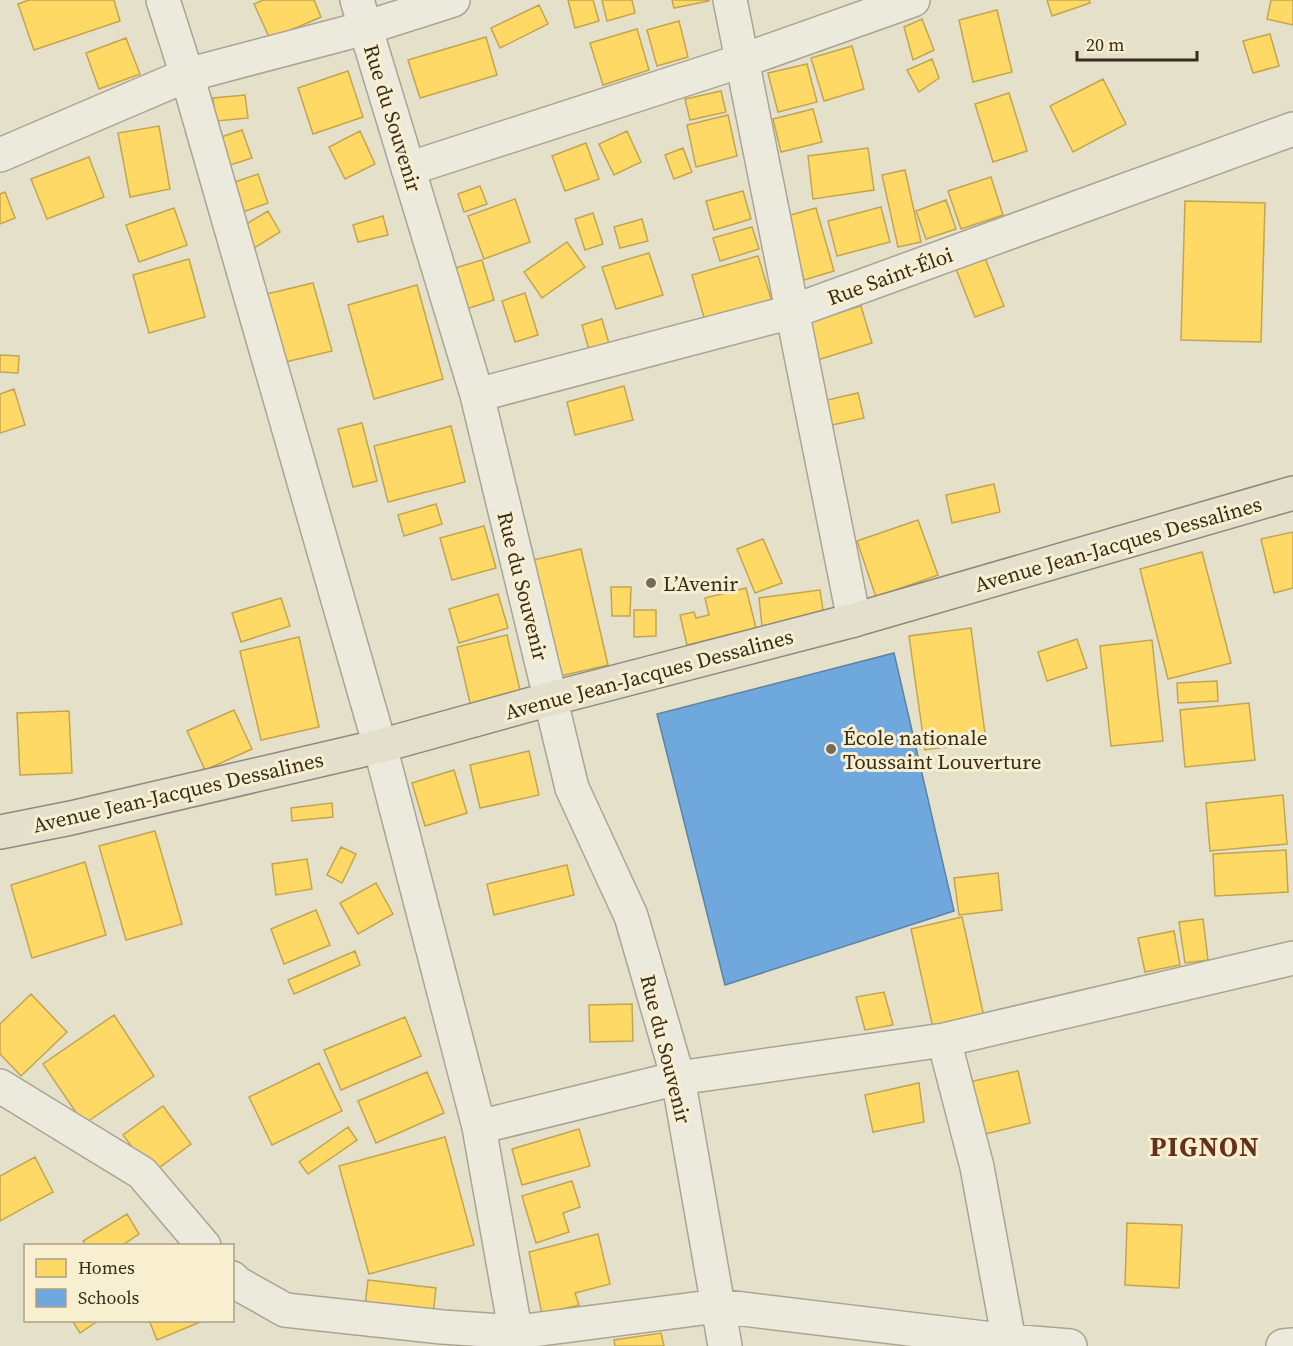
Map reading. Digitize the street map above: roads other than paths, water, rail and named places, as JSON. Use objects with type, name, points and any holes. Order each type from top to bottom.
[{"type":"main road","name":"Avenue Jean-Jacques Dessalines","points":[[0,832],[380,746],[854,620],[1293,494]]},
{"type":"street","points":[[163,0],[187,75],[380,746],[479,1127],[518,1339]]},
{"type":"street","points":[[0,156],[187,75],[361,14],[453,0]]},
{"type":"street","points":[[730,0],[854,620]]},
{"type":"street","points":[[408,169],[741,61],[913,0]]},
{"type":"street","name":"Rue du Souvenir","points":[[361,14],[477,395],[572,788],[631,916],[678,1078],[725,1346]]},
{"type":"street","name":"Rue Saint-Éloi","points":[[477,395],[791,312],[1293,129]]},
{"type":"street","points":[[479,1127],[678,1078],[944,1040],[1293,957]]},
{"type":"street","points":[[944,1040],[977,1167],[1009,1341]]},
{"type":"street","points":[[0,1086],[141,1173],[203,1244]]},
{"type":"street","points":[[234,1280],[285,1310],[442,1327],[518,1339],[718,1306],[1009,1341],[1070,1346]]},
{"type":"street","points":[[1282,1346],[1293,1345]]},
{"type":"place","name":"L’Avenir","points":[[651,583]]},
{"type":"place","name":"École nationale Toussaint Louverture","points":[[831,749]]},
{"type":"district","name":"PIGNON","points":[[1205,1146]]}]
